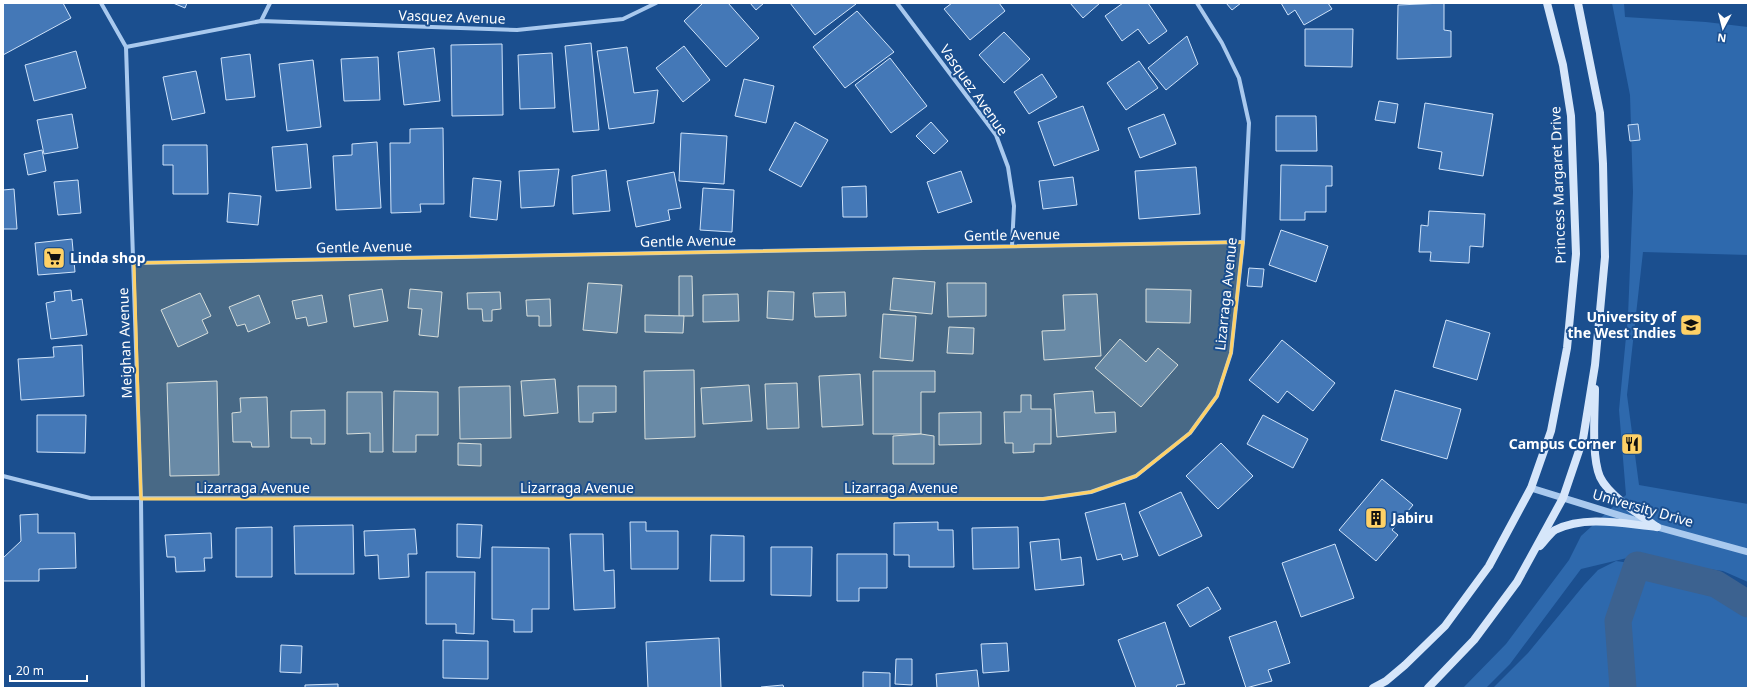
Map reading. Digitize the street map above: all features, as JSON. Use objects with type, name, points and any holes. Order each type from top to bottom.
[{"type":"main road","name":"Princess Margaret Drive","points":[[1373,688],[1386,681],[1405,665],[1445,626],[1489,566],[1531,488],[1551,431],[1568,348],[1576,254],[1571,116],[1563,65],[1547,3]]},
{"type":"main road","points":[[1428,688],[1474,640],[1517,582],[1563,498],[1583,439],[1595,366],[1604,257],[1603,164],[1600,112],[1578,3]]},
{"type":"main road","points":[[1595,366],[1595,453],[1600,477],[1615,495],[1657,527]]},
{"type":"main road","points":[[1532,555],[1554,530],[1579,522],[1605,522],[1657,527]]},
{"type":"street","name":"Meighan Avenue","points":[[101,3],[126,47],[141,499],[143,688]]},
{"type":"street","points":[[261,21],[270,3]]},
{"type":"street","name":"Vasquez Avenue","points":[[126,47],[261,21],[517,30],[623,19],[656,3]]},
{"type":"street","name":"Vasquez Avenue","points":[[897,3],[996,135],[1008,167],[1014,206],[1012,246]]},
{"type":"street","name":"Lizarraga Avenue","points":[[3,476],[90,498],[1043,499],[1091,492],[1136,476],[1190,433],[1217,396],[1232,353],[1244,242],[1249,123],[1239,78],[1222,42],[1197,3]]},
{"type":"street","name":"Gentle Avenue","points":[[134,263],[1244,242]]},
{"type":"street","name":"University Drive","points":[[1531,488],[1657,527],[1748,552]]},
{"type":"highlighted area","points":[[1243,242],[1231,353],[1217,396],[1190,433],[1136,476],[1091,492],[1043,499],[141,499],[134,263]]},
{"type":"shaded area","points":[[1612,3],[1624,3],[1625,17],[1706,22],[1748,27],[1748,255],[1643,252],[1627,395],[1639,485],[1748,504],[1748,582],[1723,571],[1627,558],[1581,569],[1510,664],[1486,688],[1463,688],[1506,644],[1569,560],[1581,536],[1626,495],[1619,410],[1628,316],[1633,192],[1630,95]]},
{"type":"shaded area","points":[[1616,561],[1679,570],[1741,589],[1748,593],[1748,688],[1493,688],[1528,653],[1598,570]]},
{"type":"building","points":[[3,3],[63,3],[71,18],[3,55]]},
{"type":"building","points":[[173,3],[187,3],[185,8]]},
{"type":"building","points":[[703,3],[728,3],[759,38],[726,67],[684,21]]},
{"type":"building","points":[[750,3],[764,3],[756,10]]},
{"type":"building","points":[[790,3],[855,3],[856,4],[815,35]]},
{"type":"building","points":[[952,3],[999,3],[1005,11],[970,40],[944,9]]},
{"type":"building","points":[[1070,3],[1100,3],[1083,18]]},
{"type":"building","points":[[1123,3],[1148,3],[1167,31],[1149,44],[1138,29],[1122,41],[1105,16]]},
{"type":"building","points":[[1226,3],[1241,3],[1232,10]]},
{"type":"building","points":[[1281,3],[1328,3],[1332,9],[1304,25],[1295,10],[1288,15]]},
{"type":"building","points":[[1444,3],[1444,30],[1451,31],[1451,57],[1397,59],[1398,5]]},
{"type":"building","points":[[857,11],[894,52],[845,88],[813,47]]},
{"type":"building","points":[[1305,29],[1353,29],[1352,67],[1305,66]]},
{"type":"building","points":[[1004,32],[1030,59],[1004,83],[979,55]]},
{"type":"building","points":[[1187,36],[1198,64],[1166,90],[1148,68]]},
{"type":"building","points":[[591,43],[599,130],[573,132],[565,46]]},
{"type":"building","points":[[502,44],[503,115],[452,116],[451,45]]},
{"type":"building","points":[[684,46],[710,80],[683,102],[656,68]]},
{"type":"building","points":[[627,47],[634,93],[658,90],[654,123],[609,129],[597,51]]},
{"type":"building","points":[[434,48],[440,101],[404,105],[398,52]]},
{"type":"building","points":[[76,51],[86,88],[34,101],[25,65]]},
{"type":"building","points":[[552,53],[555,108],[520,109],[518,55]]},
{"type":"building","points":[[250,54],[255,97],[226,100],[221,58]]},
{"type":"building","points":[[378,57],[380,100],[344,101],[341,59]]},
{"type":"building","points":[[890,58],[927,106],[891,133],[855,85]]},
{"type":"building","points":[[313,60],[321,127],[287,131],[279,64]]},
{"type":"building","points":[[1139,61],[1158,88],[1126,110],[1107,83]]},
{"type":"building","points":[[196,71],[205,113],[172,120],[163,77]]},
{"type":"building","points":[[1042,74],[1057,97],[1029,114],[1014,92]]},
{"type":"building","points":[[744,79],[774,86],[766,123],[735,116]]},
{"type":"building","points":[[1379,101],[1398,104],[1395,123],[1375,120]]},
{"type":"building","points":[[1425,103],[1493,114],[1483,176],[1439,169],[1442,152],[1418,148]]},
{"type":"building","points":[[1083,106],[1099,150],[1054,166],[1038,122]]},
{"type":"building","points":[[72,114],[78,148],[44,154],[37,120]]},
{"type":"building","points":[[1164,114],[1176,144],[1140,158],[1128,128]]},
{"type":"building","points":[[1276,116],[1316,116],[1317,151],[1276,151]]},
{"type":"building","points":[[795,122],[828,140],[801,187],[769,170]]},
{"type":"building","points":[[931,122],[948,141],[934,154],[916,136]]},
{"type":"building","points":[[1638,124],[1640,140],[1630,141],[1628,125]]},
{"type":"building","points":[[443,128],[444,204],[420,204],[421,212],[391,213],[390,143],[410,143],[410,129]]},
{"type":"building","points":[[681,133],[727,136],[724,184],[679,181]]},
{"type":"building","points":[[377,142],[381,208],[336,210],[333,156],[352,155],[352,144]]},
{"type":"building","points":[[307,144],[311,188],[276,191],[272,147]]},
{"type":"building","points":[[163,145],[207,145],[208,194],[173,194],[173,165],[163,165]]},
{"type":"building","points":[[42,150],[46,171],[28,175],[24,154]]},
{"type":"building","points":[[1281,165],[1332,166],[1332,186],[1326,186],[1326,212],[1305,212],[1305,220],[1280,220]]},
{"type":"building","points":[[1196,167],[1200,214],[1139,219],[1135,171]]},
{"type":"building","points":[[559,169],[554,206],[521,208],[519,171]]},
{"type":"building","points":[[606,170],[610,211],[573,214],[572,176]]},
{"type":"building","points":[[961,171],[972,202],[938,213],[927,182]]},
{"type":"building","points":[[674,172],[681,208],[668,210],[670,220],[636,227],[627,181]]},
{"type":"building","points":[[1073,177],[1077,205],[1043,209],[1039,181]]},
{"type":"building","points":[[473,178],[501,181],[497,220],[470,217]]},
{"type":"building","points":[[78,180],[81,213],[58,215],[54,182]]},
{"type":"building","points":[[866,186],[867,217],[843,217],[842,187]]},
{"type":"building","points":[[703,188],[734,190],[732,232],[700,230]]},
{"type":"building","points":[[14,189],[17,229],[3,229],[3,190]]},
{"type":"building","points":[[229,193],[261,196],[258,225],[227,222]]},
{"type":"building","points":[[1429,211],[1485,214],[1483,247],[1470,246],[1469,263],[1430,261],[1431,252],[1419,252],[1421,225],[1428,226]]},
{"type":"building","points":[[1281,230],[1328,246],[1316,282],[1269,265]]},
{"type":"building","points":[[72,239],[75,272],[38,275],[35,243]]},
{"type":"building","points":[[1249,268],[1264,269],[1262,287],[1247,286]]},
{"type":"building","points":[[679,276],[692,276],[693,316],[679,316]]},
{"type":"building","points":[[893,278],[935,282],[932,314],[890,310]]},
{"type":"building","points":[[588,283],[622,285],[617,333],[583,330]]},
{"type":"building","points":[[947,283],[986,283],[986,316],[948,317]]},
{"type":"building","points":[[382,289],[388,321],[354,327],[349,295]]},
{"type":"building","points":[[410,289],[442,292],[438,337],[419,335],[422,309],[408,308]]},
{"type":"building","points":[[1146,289],[1191,290],[1190,323],[1146,322]]},
{"type":"building","points":[[71,290],[72,301],[82,299],[87,335],[51,339],[46,303],[55,301],[54,292]]},
{"type":"building","points":[[768,291],[794,292],[793,320],[767,318]]},
{"type":"building","points":[[500,292],[501,309],[492,310],[492,321],[483,321],[482,309],[468,309],[467,293]]},
{"type":"building","points":[[845,292],[846,316],[815,317],[813,293]]},
{"type":"building","points":[[200,293],[211,316],[202,320],[208,333],[178,347],[161,310]]},
{"type":"building","points":[[738,294],[739,321],[703,322],[703,295]]},
{"type":"building","points":[[1097,294],[1101,356],[1044,360],[1042,331],[1065,330],[1063,295]]},
{"type":"building","points":[[259,295],[270,323],[248,332],[245,324],[237,326],[229,307]]},
{"type":"building","points":[[322,295],[327,322],[308,326],[306,317],[296,319],[292,301]]},
{"type":"building","points":[[550,299],[551,326],[539,326],[539,316],[527,316],[526,300]]},
{"type":"building","points":[[883,314],[916,316],[913,361],[880,358]]},
{"type":"building","points":[[645,315],[684,316],[683,333],[645,332]]},
{"type":"building","points":[[1446,320],[1490,333],[1477,380],[1433,367]]},
{"type":"building","points":[[949,327],[974,328],[973,354],[947,353]]},
{"type":"building","points":[[1120,339],[1146,362],[1158,348],[1178,365],[1141,407],[1095,368]]},
{"type":"building","points":[[1282,340],[1335,383],[1313,411],[1287,391],[1278,403],[1249,380]]},
{"type":"building","points":[[82,345],[84,396],[21,400],[18,359],[54,357],[53,347]]},
{"type":"building","points":[[694,370],[695,437],[645,439],[644,371]]},
{"type":"building","points":[[873,371],[935,371],[935,392],[921,392],[921,434],[873,434]]},
{"type":"building","points":[[860,374],[863,425],[822,427],[819,376]]},
{"type":"building","points":[[555,379],[558,413],[524,416],[521,381]]},
{"type":"building","points":[[217,381],[219,475],[170,476],[167,383]]},
{"type":"building","points":[[797,383],[799,428],[767,429],[765,384]]},
{"type":"building","points":[[749,385],[752,421],[703,424],[701,388]]},
{"type":"building","points":[[510,386],[511,438],[460,439],[459,387]]},
{"type":"building","points":[[578,386],[616,386],[616,412],[593,413],[593,422],[579,422]]},
{"type":"building","points":[[1395,390],[1461,409],[1447,459],[1381,440]]},
{"type":"building","points":[[394,391],[438,392],[438,435],[416,435],[416,452],[393,452]]},
{"type":"building","points":[[1093,391],[1095,413],[1115,412],[1116,432],[1057,437],[1054,394]]},
{"type":"building","points":[[347,392],[382,392],[383,452],[370,452],[370,433],[347,434]]},
{"type":"building","points":[[1021,395],[1031,395],[1031,409],[1051,409],[1051,444],[1034,444],[1034,452],[1013,453],[1013,443],[1005,443],[1004,412],[1021,412]]},
{"type":"building","points":[[267,397],[269,447],[252,447],[251,442],[233,442],[232,413],[241,412],[240,398]]},
{"type":"building","points":[[325,410],[325,444],[311,444],[311,438],[291,438],[291,411]]},
{"type":"building","points":[[981,412],[981,444],[939,445],[939,413]]},
{"type":"building","points":[[37,415],[86,415],[85,453],[37,452]]},
{"type":"building","points":[[1263,415],[1308,439],[1293,468],[1247,444]]},
{"type":"building","points":[[921,434],[934,436],[934,464],[893,464],[893,436]]},
{"type":"building","points":[[458,443],[481,444],[481,466],[458,465]]},
{"type":"building","points":[[1221,443],[1253,476],[1218,509],[1186,476]]},
{"type":"building","name":"Jabiru","points":[[1382,479],[1413,505],[1392,530],[1398,535],[1376,561],[1339,530]]},
{"type":"building","points":[[1181,492],[1202,536],[1159,556],[1139,512]]},
{"type":"building","points":[[1125,503],[1138,556],[1123,560],[1121,554],[1097,560],[1085,513]]},
{"type":"building","points":[[38,514],[38,533],[75,533],[76,568],[39,569],[39,581],[3,581],[3,558],[21,541],[20,515]]},
{"type":"building","points":[[630,522],[646,522],[646,531],[678,531],[678,569],[631,569]]},
{"type":"building","points":[[938,522],[938,530],[953,530],[954,567],[909,567],[909,555],[894,555],[894,523]]},
{"type":"building","points":[[457,524],[482,525],[480,558],[457,557]]},
{"type":"building","points":[[353,525],[354,574],[295,574],[294,526]]},
{"type":"building","points":[[272,527],[272,577],[236,577],[236,528]]},
{"type":"building","points":[[1018,527],[1019,568],[973,569],[972,528]]},
{"type":"building","points":[[415,529],[417,554],[408,554],[409,577],[379,579],[378,555],[365,556],[364,531]]},
{"type":"building","points":[[211,533],[212,558],[204,558],[205,571],[176,572],[175,557],[167,557],[165,535]]},
{"type":"building","points":[[570,534],[603,534],[604,571],[614,570],[615,608],[574,610]]},
{"type":"building","points":[[711,535],[744,536],[744,581],[710,581]]},
{"type":"building","points":[[1059,539],[1061,560],[1081,557],[1084,585],[1035,590],[1030,542]]},
{"type":"building","points":[[1335,544],[1354,598],[1301,617],[1282,563]]},
{"type":"building","points":[[492,547],[549,548],[549,609],[532,609],[532,632],[514,632],[514,620],[492,619]]},
{"type":"building","points":[[771,547],[812,547],[811,596],[771,595]]},
{"type":"building","points":[[837,554],[887,554],[887,588],[859,588],[859,601],[837,601]]},
{"type":"building","points":[[426,572],[475,572],[474,634],[456,633],[456,624],[426,624]]},
{"type":"building","points":[[1208,587],[1221,609],[1190,627],[1177,605]]},
{"type":"building","points":[[1276,621],[1290,663],[1268,670],[1272,681],[1246,688],[1229,637]]},
{"type":"building","points":[[1165,622],[1185,684],[1177,685],[1176,688],[1136,688],[1118,640]]},
{"type":"building","points":[[719,638],[721,688],[648,688],[646,642]]},
{"type":"building","points":[[443,640],[488,641],[488,679],[443,678]]},
{"type":"building","points":[[1007,643],[1009,671],[983,673],[981,644]]},
{"type":"building","points":[[281,645],[302,646],[301,673],[280,672]]},
{"type":"building","points":[[896,659],[912,659],[912,685],[895,684]]},
{"type":"building","points":[[977,670],[979,688],[937,688],[936,674]]},
{"type":"building","points":[[863,672],[890,673],[890,688],[863,688]]},
{"type":"building","points":[[338,684],[338,688],[305,688],[305,685]]},
{"type":"building","points":[[783,685],[784,688],[761,688],[761,687]]},
{"type":"waterway","points":[[1623,688],[1618,621],[1637,565],[1716,584],[1748,604]]},
{"type":"place","name":"Linda shop","points":[[54,258]]},
{"type":"place","name":"University of the West Indies","points":[[1691,325]]},
{"type":"place","name":"Campus Corner","points":[[1632,444]]},
{"type":"place","name":"Jabiru","points":[[1376,518]]}]
